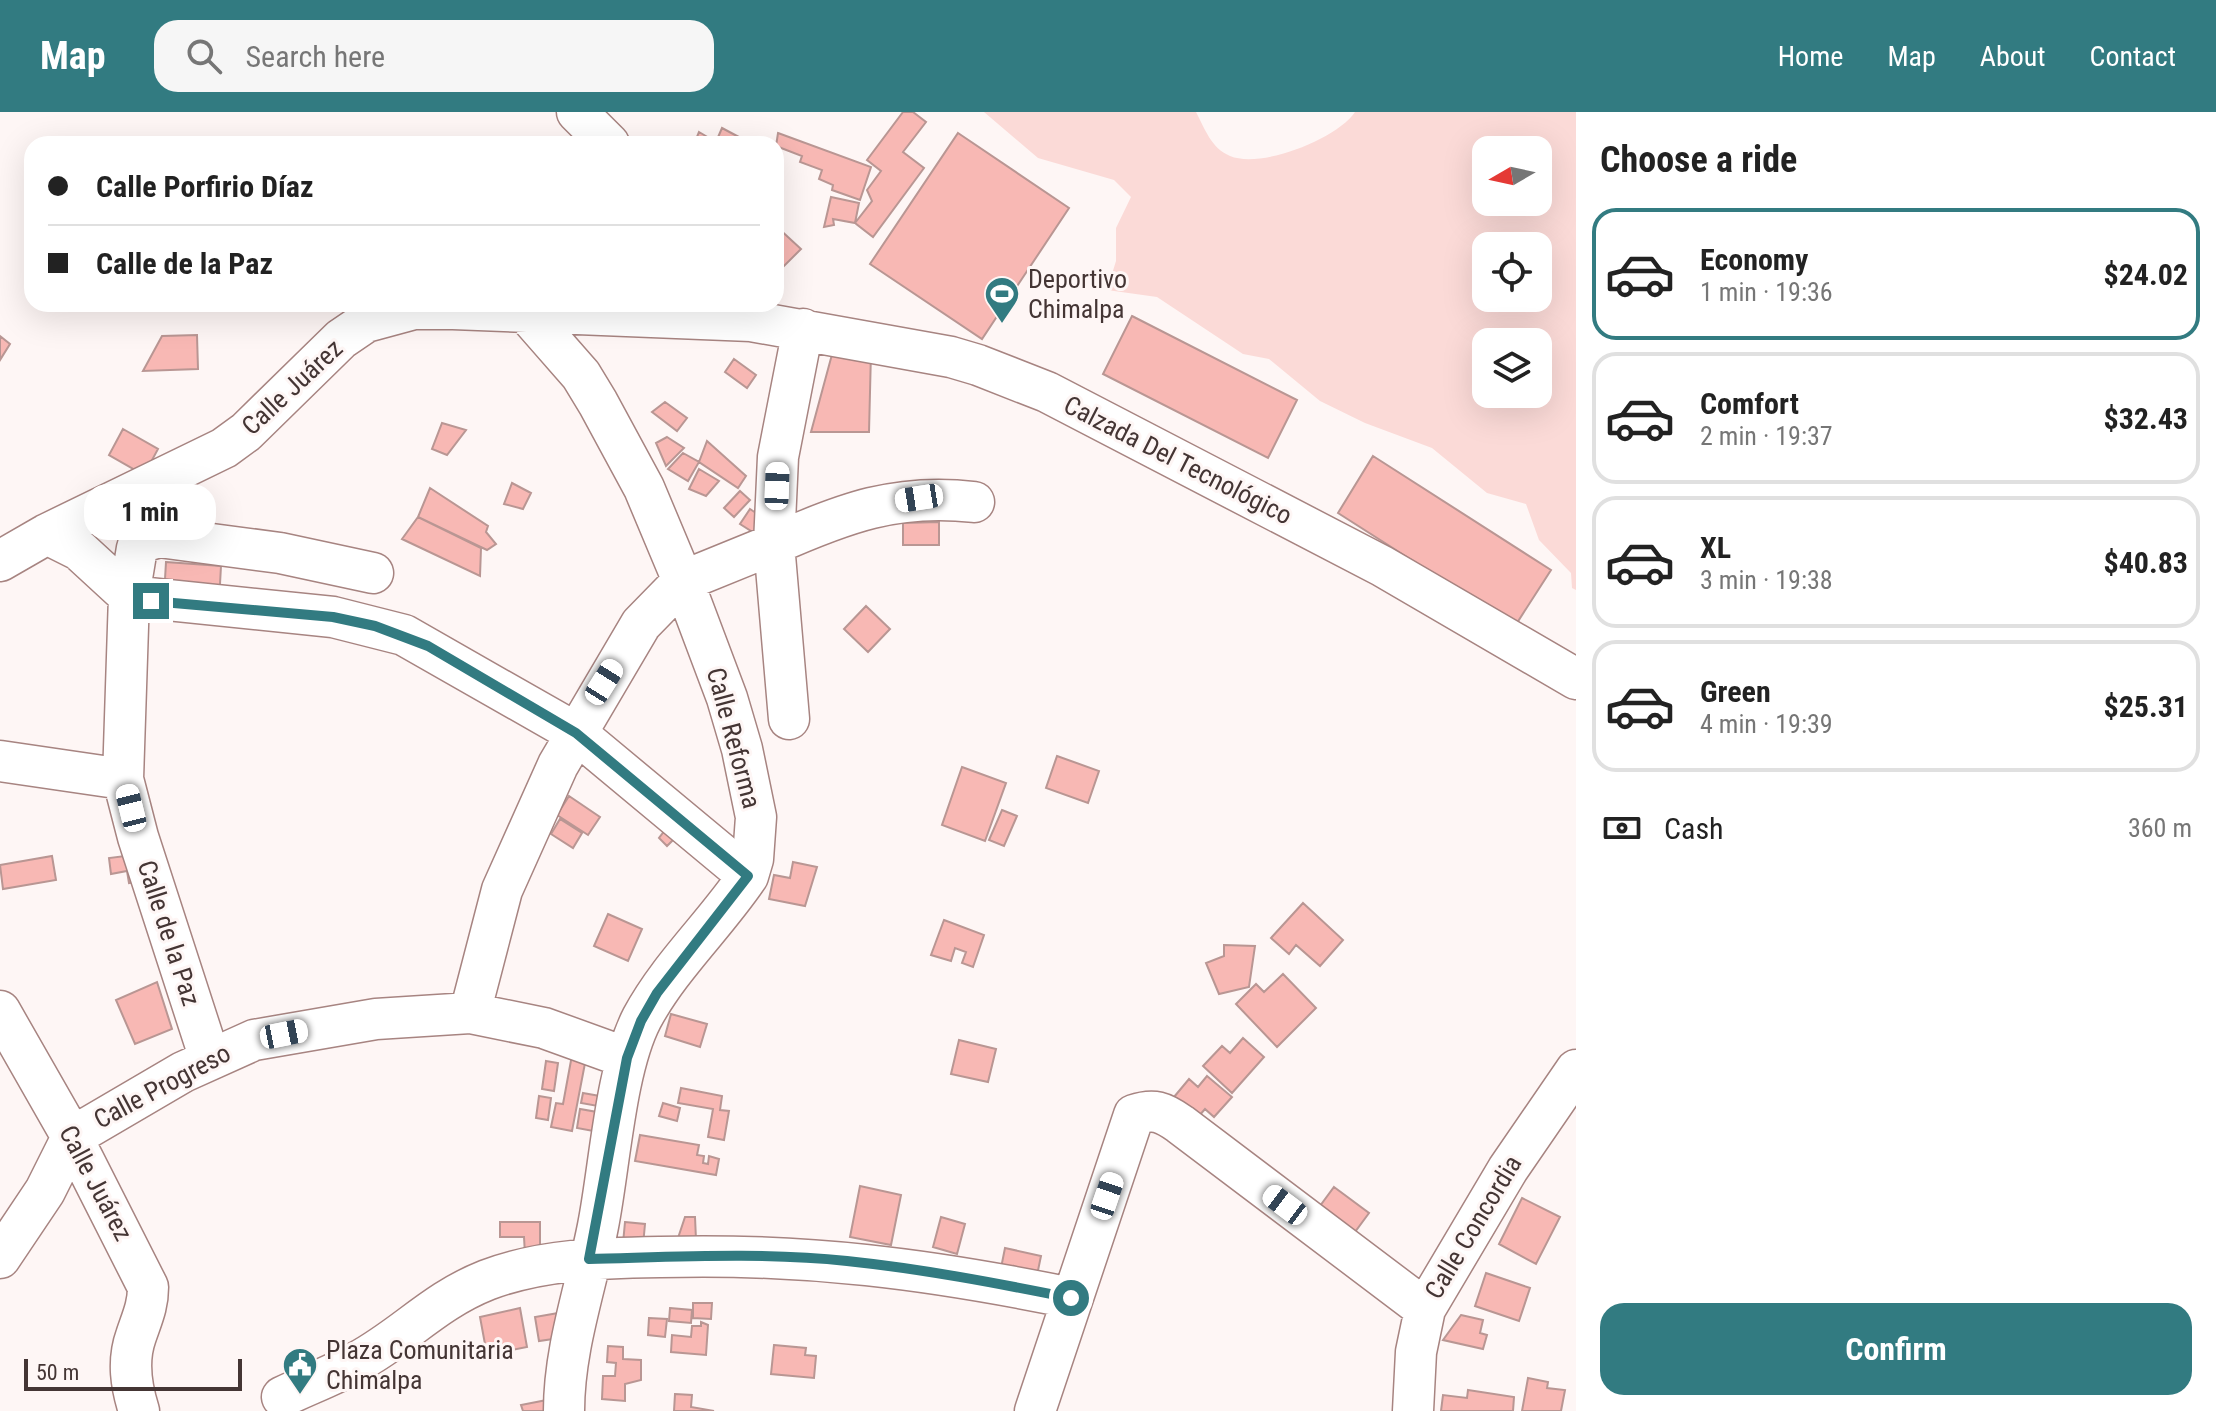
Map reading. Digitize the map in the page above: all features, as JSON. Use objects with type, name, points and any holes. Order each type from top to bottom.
[{"type":"street","points":[[577,112],[601,136]]},
{"type":"street","name":"Calle Juárez","points":[[0,561],[47,534],[224,448],[256,423],[341,339],[366,322],[403,312]]},
{"type":"street","name":"Calle Reforma","points":[[526,312],[581,375],[644,488],[727,698],[746,763],[756,817],[753,859],[748,876],[657,993],[641,1021],[627,1058],[564,1385],[564,1411]]},
{"type":"street","name":"Calle Juárez","points":[[671,312],[744,313]]},
{"type":"street","name":"Calzada Del Tecnológico","points":[[744,313],[803,329],[951,357],[1047,392],[1382,566],[1576,679]]},
{"type":"street","points":[[789,719],[774,544],[778,457],[803,329]]},
{"type":"street","points":[[470,1013],[502,890],[576,733],[641,624],[683,581],[830,519],[919,498],[974,502]]},
{"type":"street","points":[[47,534],[79,550],[129,596],[333,617],[375,626],[428,646],[576,733],[748,876]]},
{"type":"street","name":"Calle de la Paz","points":[[210,1059],[138,837],[123,779],[129,596],[137,548],[142,542],[159,537],[280,553],[373,573]]},
{"type":"street","points":[[0,761],[123,779]]},
{"type":"street","name":"Calle Juárez","points":[[0,1011],[72,1137],[148,1287],[148,1304],[135,1339],[131,1361],[131,1379],[139,1411]]},
{"type":"street","name":"Calle Progreso","points":[[0,1258],[45,1191],[72,1137],[210,1059],[254,1040],[314,1028],[431,1013],[470,1013],[544,1028],[627,1058]]},
{"type":"street","name":"Calle Concordia","points":[[1035,1411],[1134,1115],[1156,1110],[1180,1124],[1425,1309],[1500,1181],[1576,1070]]},
{"type":"street","points":[[282,1397],[361,1361],[453,1295],[534,1266],[589,1259],[725,1255],[844,1261],[952,1274],[1071,1298]]},
{"type":"street","points":[[1413,1411],[1416,1352],[1425,1309]]},
{"type":"shaded area","points":[[984,112],[1196,112],[1209,137],[1223,153],[1244,159],[1278,155],[1316,141],[1346,122],[1355,112],[1576,112],[1576,590],[1572,588],[1571,573],[1539,540],[1526,504],[1487,493],[1432,448],[1365,423],[1320,401],[1269,359],[1243,354],[1157,297],[1107,290],[1116,261],[1116,228],[1131,197],[1114,180],[1038,158]]},
{"type":"building","points":[[903,112],[913,112],[926,122],[903,152],[924,168],[873,237],[855,223],[872,201],[867,190],[881,171],[867,160]]},
{"type":"building","points":[[722,128],[737,136],[719,136]]},
{"type":"building","points":[[778,133],[871,167],[860,200],[832,190],[833,185],[819,179],[822,170],[800,162],[802,156],[784,149],[784,136],[778,136]]},
{"type":"building","points":[[958,133],[1069,208],[982,339],[870,264]]},
{"type":"building","points":[[831,197],[859,203],[855,223],[833,219],[834,225],[824,227]]},
{"type":"building","points":[[784,233],[801,249],[784,266]]},
{"type":"building","points":[[1132,316],[1297,400],[1268,458],[1103,374]]},
{"type":"building","points":[[197,335],[198,369],[143,371],[162,336]]},
{"type":"building","points":[[0,336],[10,344],[0,360]]},
{"type":"building","points":[[834,347],[871,352],[869,432],[811,432]]},
{"type":"building","points":[[734,359],[756,375],[747,388],[725,372]]},
{"type":"building","points":[[665,402],[687,418],[677,431],[652,412]]},
{"type":"building","points":[[442,423],[466,430],[447,455],[432,449]]},
{"type":"building","points":[[123,429],[158,449],[144,475],[109,455]]},
{"type":"building","points":[[667,437],[684,448],[666,466],[656,443]]},
{"type":"building","points":[[707,441],[746,476],[738,488],[699,462]]},
{"type":"building","points":[[683,453],[699,462],[688,481],[668,469]]},
{"type":"building","points":[[1373,456],[1551,570],[1515,626],[1338,513]]},
{"type":"building","points":[[699,469],[719,481],[706,496],[689,489]]},
{"type":"building","points":[[512,483],[531,493],[523,509],[504,504]]},
{"type":"building","points":[[430,488],[488,526],[486,532],[496,544],[487,550],[418,517]]},
{"type":"building","points":[[740,491],[750,500],[734,517],[724,508]]},
{"type":"building","points":[[750,509],[768,521],[759,536],[740,524]]},
{"type":"building","points":[[418,517],[481,548],[480,576],[402,539]]},
{"type":"building","points":[[939,522],[939,545],[903,545],[903,523]]},
{"type":"building","points":[[166,562],[221,566],[219,602],[164,596]]},
{"type":"building","points":[[866,606],[890,629],[868,652],[844,629]]},
{"type":"building","points":[[1057,756],[1099,771],[1088,803],[1046,788]]},
{"type":"building","points":[[962,767],[1006,783],[985,841],[942,825]]},
{"type":"building","points":[[569,796],[600,817],[588,835],[557,815]]},
{"type":"building","points":[[1002,810],[1017,816],[1004,846],[989,840]]},
{"type":"building","points":[[560,819],[582,833],[573,848],[551,834]]},
{"type":"building","points":[[665,830],[680,833],[667,846],[659,838]]},
{"type":"building","points":[[133,855],[149,880],[129,883],[127,871],[111,874],[109,858]]},
{"type":"building","points":[[52,856],[56,880],[3,889],[0,865]]},
{"type":"building","points":[[793,862],[817,867],[805,906],[769,899],[774,875],[790,878]]},
{"type":"building","points":[[1303,903],[1343,940],[1320,966],[1296,945],[1289,954],[1271,938]]},
{"type":"building","points":[[608,914],[642,929],[628,961],[594,946]]},
{"type":"building","points":[[944,920],[984,935],[973,967],[962,963],[966,952],[955,948],[951,961],[931,955]]},
{"type":"building","points":[[1224,945],[1255,946],[1249,987],[1219,994],[1206,963],[1224,956]]},
{"type":"building","points":[[1283,974],[1316,1008],[1277,1047],[1236,1004],[1256,984],[1264,992]]},
{"type":"building","points":[[157,982],[172,1029],[135,1044],[116,1000]]},
{"type":"building","points":[[671,1014],[707,1024],[700,1047],[665,1036]]},
{"type":"building","points":[[1243,1038],[1264,1057],[1232,1093],[1203,1066],[1222,1046],[1230,1053]]},
{"type":"building","points":[[959,1040],[996,1049],[988,1082],[951,1074]]},
{"type":"building","points":[[572,1055],[586,1058],[572,1131],[551,1127],[556,1103],[563,1104]]},
{"type":"building","points":[[546,1061],[558,1063],[554,1091],[542,1089]]},
{"type":"building","points":[[1207,1076],[1232,1097],[1214,1117],[1205,1109],[1192,1124],[1169,1103],[1189,1079],[1198,1087]]},
{"type":"building","points":[[681,1088],[722,1096],[720,1110],[729,1111],[724,1140],[708,1137],[713,1109],[678,1103]]},
{"type":"building","points":[[583,1093],[617,1099],[610,1134],[577,1128],[580,1109],[603,1113],[604,1107],[581,1103]]},
{"type":"building","points":[[539,1096],[551,1098],[548,1120],[536,1118]]},
{"type":"building","points":[[663,1103],[680,1108],[677,1121],[659,1116]]},
{"type":"building","points":[[640,1135],[699,1145],[697,1155],[704,1156],[703,1163],[708,1164],[709,1156],[719,1159],[716,1175],[635,1161]]},
{"type":"building","points":[[860,1186],[901,1195],[891,1245],[850,1237]]},
{"type":"building","points":[[1334,1187],[1369,1213],[1352,1236],[1317,1210]]},
{"type":"building","points":[[1522,1198],[1560,1217],[1536,1264],[1499,1244]]},
{"type":"building","points":[[685,1217],[695,1217],[697,1262],[678,1238]]},
{"type":"building","points":[[941,1217],[965,1224],[957,1254],[933,1247]]},
{"type":"building","points":[[500,1222],[540,1222],[540,1255],[525,1255],[524,1237],[500,1237]]},
{"type":"building","points":[[625,1222],[645,1224],[642,1256],[622,1254]]},
{"type":"building","points":[[1005,1248],[1041,1256],[1036,1280],[1014,1266],[1010,1281],[999,1278]]},
{"type":"building","points":[[1486,1273],[1530,1288],[1519,1321],[1475,1306]]},
{"type":"building","points":[[693,1303],[712,1303],[711,1319],[693,1318]]},
{"type":"building","points":[[520,1308],[527,1347],[487,1355],[480,1317]]},
{"type":"building","points":[[670,1308],[692,1310],[691,1323],[669,1321]]},
{"type":"building","points":[[564,1312],[567,1337],[539,1341],[535,1317]]},
{"type":"building","points":[[1461,1315],[1483,1320],[1480,1333],[1487,1335],[1483,1349],[1443,1340]]},
{"type":"building","points":[[649,1318],[667,1319],[665,1337],[648,1335]]},
{"type":"building","points":[[701,1322],[708,1325],[706,1355],[671,1352],[672,1335],[691,1337],[692,1326],[701,1326]]},
{"type":"building","points":[[774,1345],[806,1348],[805,1355],[816,1356],[814,1378],[771,1374]]},
{"type":"building","points":[[608,1346],[623,1347],[623,1359],[641,1360],[641,1380],[625,1384],[625,1401],[602,1399],[603,1376],[615,1376],[616,1363],[607,1362]]},
{"type":"building","points":[[1528,1378],[1548,1382],[1547,1388],[1565,1390],[1561,1411],[1522,1411]]},
{"type":"building","points":[[1468,1390],[1514,1397],[1513,1411],[1441,1411],[1443,1395],[1467,1398]]},
{"type":"building","points":[[675,1394],[692,1395],[691,1407],[714,1411],[674,1411]]},
{"type":"building","points":[[557,1398],[560,1411],[523,1411],[521,1405]]},
{"type":"place","name":"Deportivo Chimalpa","points":[[1002,325]]},
{"type":"place","name":"Plaza Comunitaria Chimalpa","points":[[300,1396]]},
{"type":"route","points":[[151,601],[333,617],[375,626],[428,646],[576,733],[748,876],[657,993],[641,1021],[627,1058],[597,1230],[589,1259],[725,1255],[844,1261],[952,1274],[1071,1298]]}]
